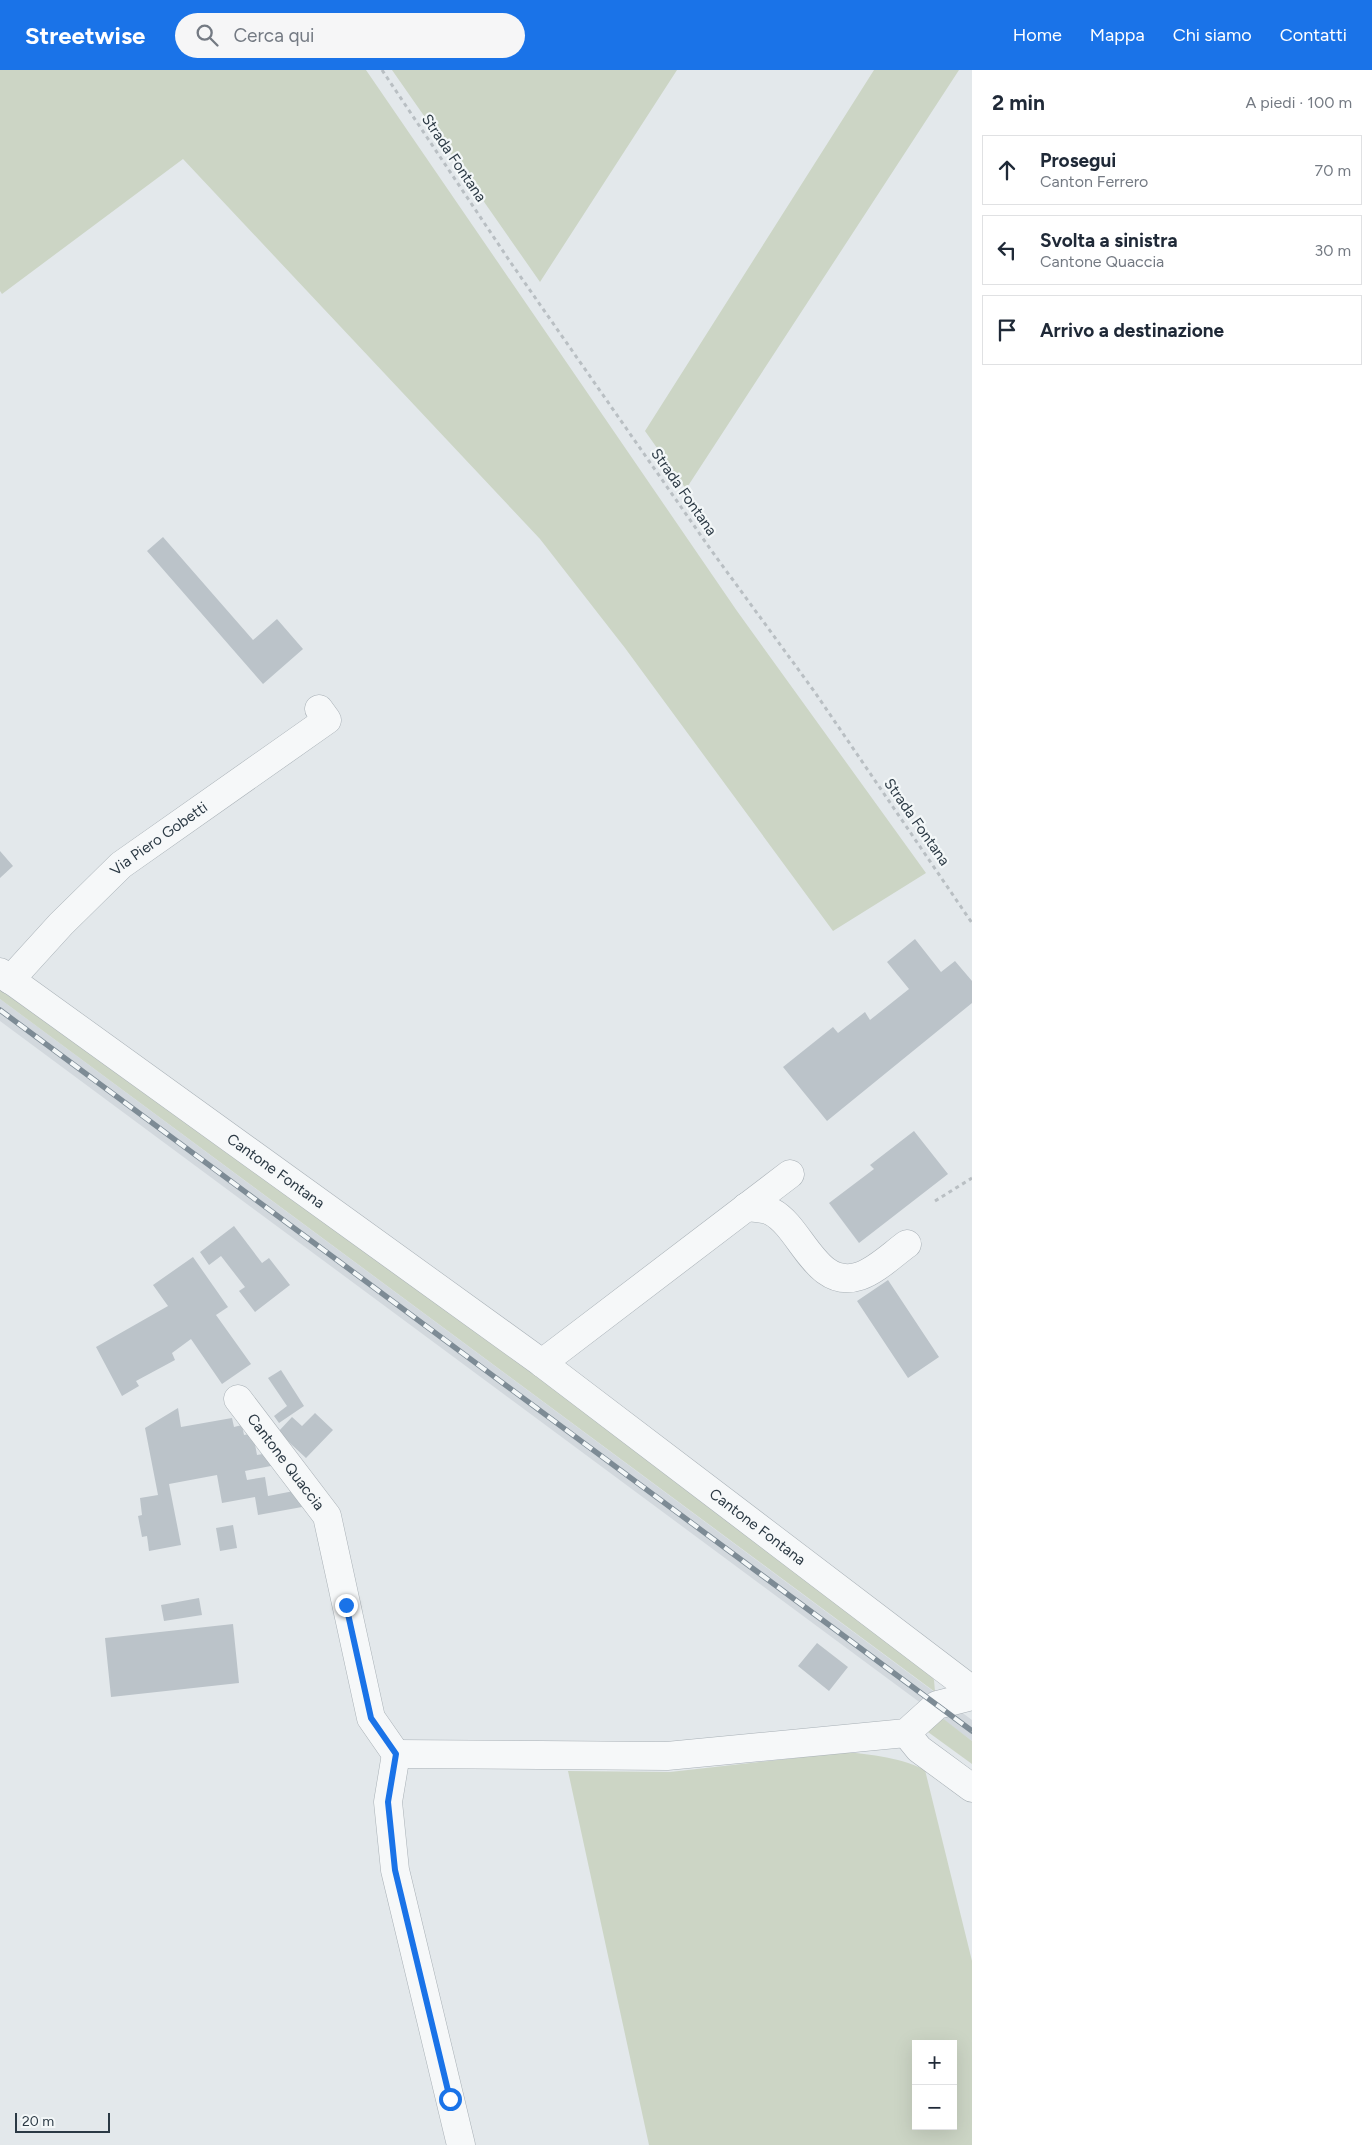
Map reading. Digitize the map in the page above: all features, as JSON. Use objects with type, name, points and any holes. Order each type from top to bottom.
[{"type":"street","name":"Via Piero Gobetti","points":[[5,976],[121,865],[327,720],[319,710]]},
{"type":"street","name":"Cantone Fontana","points":[[5,976],[542,1363],[972,1690]]},
{"type":"street","points":[[542,1363],[790,1174]]},
{"type":"street","points":[[746,1207],[771,1210],[785,1220],[818,1265],[830,1274],[857,1277],[868,1272],[908,1244]]},
{"type":"street","name":"Cantone Quaccia","points":[[238,1399],[327,1516],[371,1718],[396,1754]]},
{"type":"street","points":[[461,2145],[395,1870],[388,1802],[396,1754],[668,1756],[906,1733],[937,1705],[972,1696]]},
{"type":"street","points":[[906,1733],[919,1749],[972,1788]]},
{"type":"path","name":"Strada Fontana","points":[[382,70],[511,263],[711,550],[814,692],[972,923]]},
{"type":"path","points":[[935,1201],[972,1178]]},
{"type":"shaded area","points":[[0,999],[972,1720],[972,1741],[0,1021]]},
{"type":"green space","points":[[0,70],[366,70],[737,611],[926,873],[833,931],[625,648],[540,539],[183,159],[2,294],[0,291]]},
{"type":"green space","points":[[392,70],[677,70],[540,282]]},
{"type":"green space","points":[[874,70],[959,70],[686,489],[645,431]]},
{"type":"green space","points":[[0,990],[121,1071],[691,1487],[928,1670],[934,1680],[935,1692],[0,999]]},
{"type":"green space","points":[[937,1714],[972,1741],[972,1764],[928,1732]]},
{"type":"green space","points":[[835,1751],[892,1759],[925,1770],[972,1961],[972,2145],[649,2145],[568,1771],[670,1772],[796,1758]]},
{"type":"building","points":[[163,537],[253,640],[277,619],[303,649],[263,684],[147,551]]},
{"type":"building","points":[[0,851],[13,866],[0,878]]},
{"type":"building","points":[[915,939],[941,972],[955,961],[972,981],[972,1003],[827,1121],[783,1067],[833,1027],[838,1033],[865,1012],[870,1020],[909,989],[887,962]]},
{"type":"building","points":[[914,1131],[948,1174],[859,1243],[829,1203],[874,1169],[870,1165]]},
{"type":"building","points":[[234,1226],[262,1263],[269,1258],[290,1285],[255,1312],[239,1291],[245,1287],[221,1256],[209,1265],[200,1252]]},
{"type":"building","points":[[193,1257],[228,1307],[216,1315],[251,1364],[222,1384],[191,1339],[172,1353],[175,1360],[136,1381],[139,1386],[122,1396],[96,1347],[168,1306],[153,1285]]},
{"type":"building","points":[[888,1280],[939,1357],[908,1378],[857,1301]]},
{"type":"building","points":[[281,1370],[304,1406],[279,1423],[274,1416],[287,1406],[268,1378]]},
{"type":"building","points":[[178,1408],[181,1427],[232,1418],[234,1427],[242,1425],[244,1435],[249,1434],[250,1439],[254,1439],[257,1455],[274,1452],[276,1465],[245,1471],[247,1480],[265,1477],[268,1496],[299,1490],[302,1507],[258,1515],[255,1497],[222,1503],[217,1475],[169,1484],[181,1545],[149,1551],[147,1536],[142,1537],[138,1516],[142,1515],[140,1498],[158,1495],[145,1428]]},
{"type":"building","points":[[315,1413],[333,1430],[306,1458],[278,1432],[292,1417],[302,1426]]},
{"type":"building","points":[[233,1525],[237,1548],[220,1551],[216,1528]]},
{"type":"building","points":[[199,1598],[202,1615],[164,1621],[161,1605]]},
{"type":"building","points":[[233,1624],[239,1683],[111,1697],[105,1638]]},
{"type":"building","points":[[817,1643],[848,1667],[829,1691],[798,1666]]},
{"type":"railway","points":[[0,1010],[972,1731]]},
{"type":"route","points":[[346,1605],[371,1718],[396,1754],[388,1802],[395,1870],[450,2099]]}]
